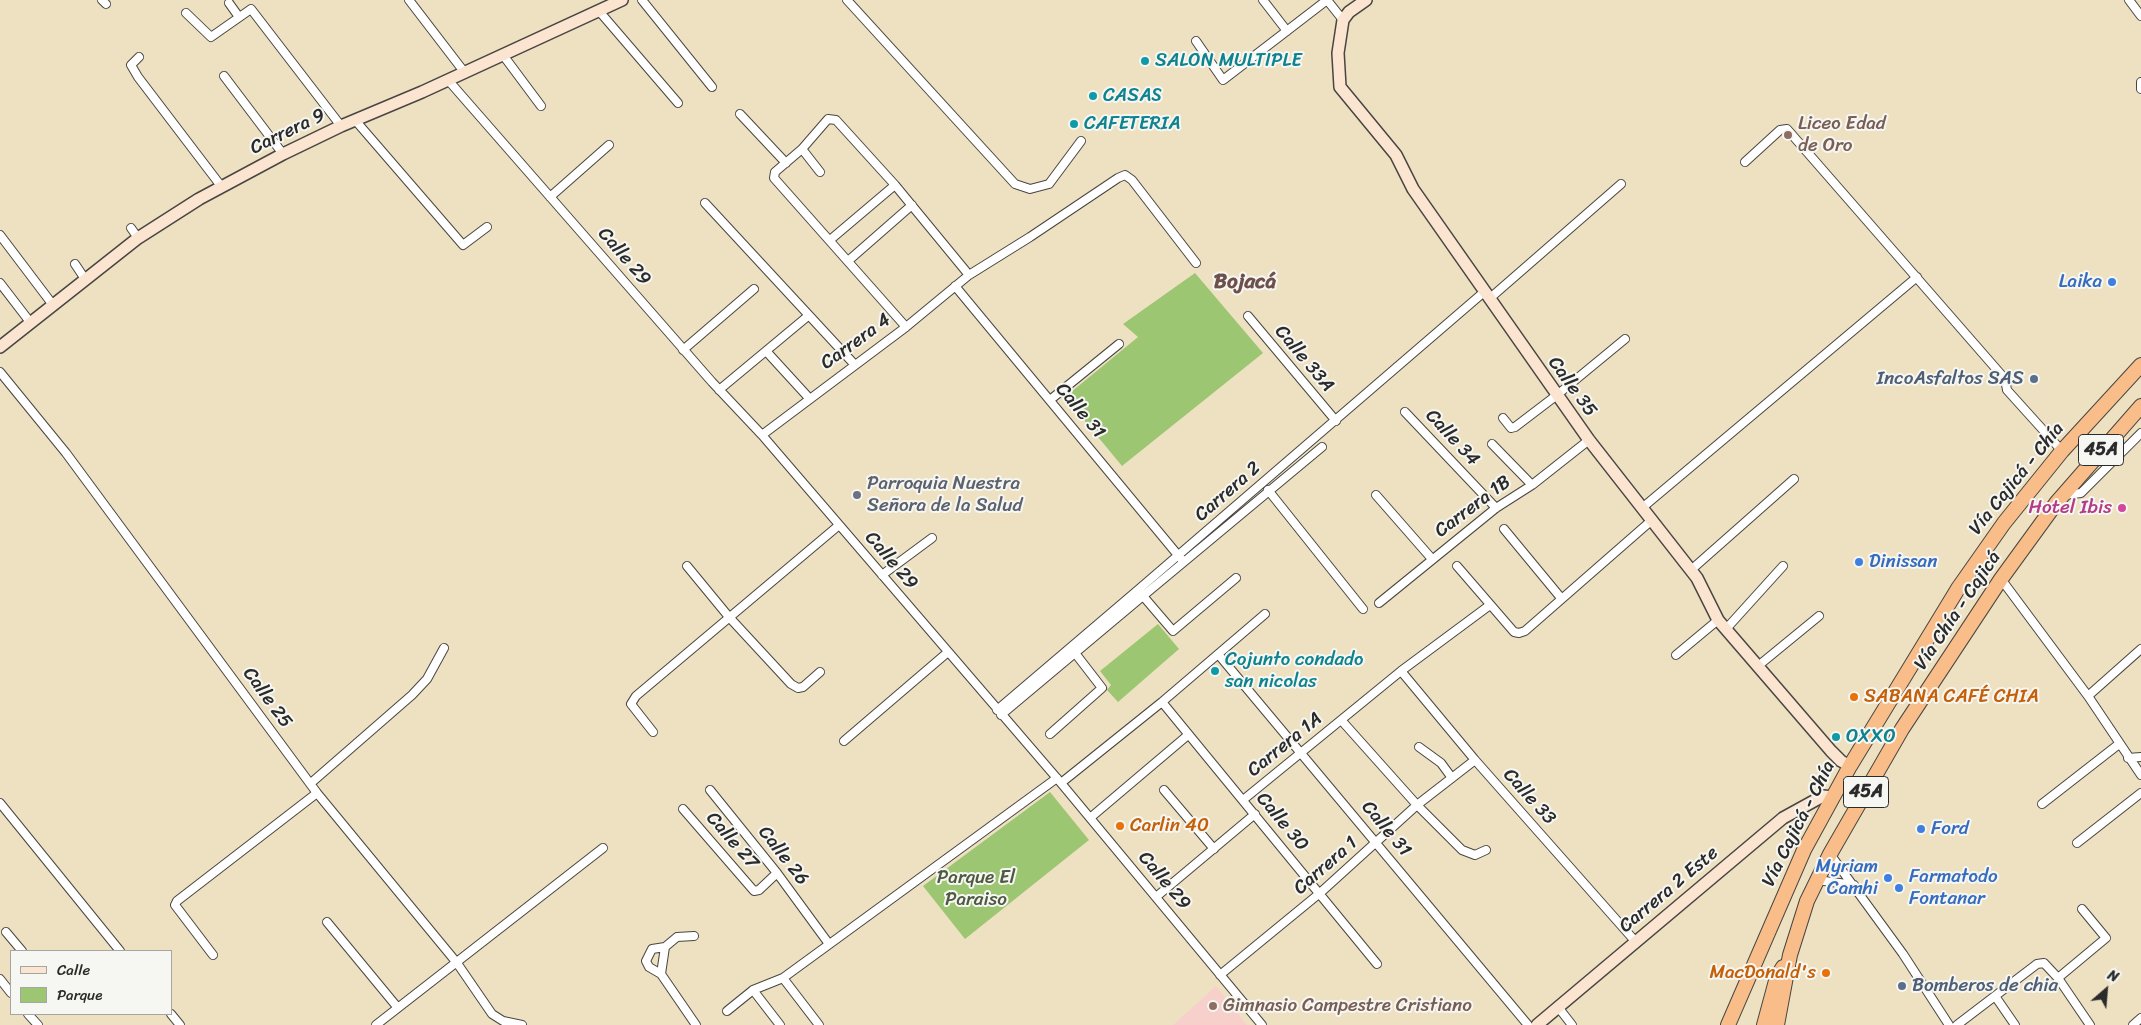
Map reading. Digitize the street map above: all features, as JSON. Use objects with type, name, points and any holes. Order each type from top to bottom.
[{"type":"highway","name":"Vía Cajicá - Chía","points":[[1728,1025],[1804,850],[1850,766],[1973,566],[2062,451],[2141,365]]},
{"type":"highway","name":"Vía Chía - Cajicá","points":[[1777,1025],[1790,955],[1806,901],[1830,854],[1902,729],[2002,579],[2064,495],[2141,406]]},
{"type":"highway","points":[[1764,1025],[1777,977],[1790,955]]},
{"type":"highway","points":[[1737,1025],[1742,1012],[1741,994]]},
{"type":"street","points":[[409,0],[465,73]]},
{"type":"street","name":"Carrera 9","points":[[0,347],[138,238],[221,186],[341,126],[465,73],[622,0]]},
{"type":"street","points":[[642,0],[712,87]]},
{"type":"street","points":[[847,0],[997,166],[1020,186],[1035,189],[1049,184],[1081,141]]},
{"type":"street","points":[[1262,0],[1287,31]]},
{"type":"street","points":[[1196,40],[1224,80],[1327,0],[1343,20],[1349,12],[1366,0]]},
{"type":"street","points":[[2129,0],[2141,16]]},
{"type":"street","points":[[229,3],[239,17]]},
{"type":"street","points":[[186,13],[211,37],[252,10],[341,126]]},
{"type":"street","points":[[599,11],[678,103]]},
{"type":"street","name":"Calle 35","points":[[1343,20],[1338,53],[1340,86],[1396,155],[1413,189],[1486,296],[1589,440],[1691,570],[1718,620],[1836,756],[1850,766]]},
{"type":"street","points":[[504,55],[541,106]]},
{"type":"street","points":[[139,57],[131,65],[138,77],[221,186]]},
{"type":"street","points":[[224,76],[283,154]]},
{"type":"street","name":"Calle 29","points":[[448,80],[683,350],[762,435],[838,526],[1059,780],[1262,1025]]},
{"type":"street","points":[[2141,82],[2141,89]]},
{"type":"street","points":[[740,114],[786,163]]},
{"type":"street","points":[[906,327],[773,176],[802,149],[828,119],[836,120],[895,185],[970,275]]},
{"type":"street","points":[[355,120],[463,245],[487,226]]},
{"type":"street","points":[[1745,162],[1780,130],[1787,129],[2005,379],[2007,390],[2062,451]]},
{"type":"street","points":[[550,196],[609,145]]},
{"type":"street","points":[[802,149],[820,172]]},
{"type":"street","name":"Carrera 4","points":[[762,435],[906,327],[970,275],[1125,175],[1138,187],[1196,263]]},
{"type":"street","name":"Carrera 2","points":[[1182,560],[1233,508],[1621,184]]},
{"type":"street","points":[[830,240],[895,185]]},
{"type":"street","points":[[705,203],[855,365]]},
{"type":"street","points":[[848,261],[912,205]]},
{"type":"street","points":[[131,228],[138,238]]},
{"type":"street","points":[[0,235],[53,305]]},
{"type":"street","points":[[75,264],[85,279]]},
{"type":"street","points":[[1642,508],[1916,277]]},
{"type":"street","points":[[0,283],[30,322]]},
{"type":"street","name":"Calle 31","points":[[955,286],[1182,560]]},
{"type":"street","points":[[683,350],[754,289]]},
{"type":"street","points":[[719,390],[808,316]]},
{"type":"street","name":"Calle 33A","points":[[1248,316],[1336,421]]},
{"type":"street","points":[[1503,418],[1513,428],[1557,395],[1625,338]]},
{"type":"street","points":[[1050,400],[1119,344]]},
{"type":"street","points":[[766,351],[809,398]]},
{"type":"street","name":"Calle 25","points":[[0,372],[66,453],[318,793],[457,963],[492,1014],[503,1021],[522,1025]]},
{"type":"street","name":"Calle 34","points":[[1405,412],[1496,508]]},
{"type":"street","points":[[2064,495],[2081,493],[2141,433]]},
{"type":"street","name":"Carrera 1B","points":[[1379,603],[1496,508],[1532,485],[1589,440]]},
{"type":"street","points":[[1492,444],[1532,485]]},
{"type":"street","points":[[999,712],[1075,653],[1141,593],[1322,447]]},
{"type":"street","points":[[1691,570],[1794,479]]},
{"type":"street","points":[[1268,490],[1363,609]]},
{"type":"street","points":[[1376,495],[1432,559]]},
{"type":"street","points":[[1233,508],[1239,515]]},
{"type":"street","points":[[1457,566],[1514,632],[1519,633],[1525,631],[1652,520]]},
{"type":"street","points":[[653,732],[631,704],[636,696],[838,526]]},
{"type":"street","points":[[1504,529],[1561,598]]},
{"type":"street","points":[[882,575],[932,538]]},
{"type":"street","points":[[688,566],[729,617],[791,684],[798,688],[803,687],[820,672]]},
{"type":"street","points":[[1726,629],[1784,566]]},
{"type":"street","points":[[1141,593],[1173,631],[1236,578]]},
{"type":"street","points":[[2002,579],[2088,696],[2141,775]]},
{"type":"street","points":[[999,712],[1107,615],[1141,593]]},
{"type":"street","name":"Carrera 1A","points":[[1243,800],[1401,671],[1490,605]]},
{"type":"street","points":[[727,1011],[753,990],[783,978],[1059,780],[1162,702],[1265,614]]},
{"type":"street","points":[[1758,666],[1819,616]]},
{"type":"street","points":[[1676,655],[1718,620]]},
{"type":"street","points":[[311,783],[412,695],[427,679],[444,648]]},
{"type":"street","points":[[2088,696],[2141,649]]},
{"type":"street","points":[[844,741],[948,652]]},
{"type":"street","points":[[1050,734],[1102,688],[1075,653]]},
{"type":"street","name":"Calle 31","points":[[1218,654],[1528,1025]]},
{"type":"street","name":"Calle 33","points":[[1401,671],[1475,760],[1636,942]]},
{"type":"street","name":"Calle 30","points":[[1162,702],[1377,964]]},
{"type":"street","points":[[1342,721],[1417,805],[1462,850],[1475,854],[1486,850]]},
{"type":"street","points":[[1090,818],[1188,735]]},
{"type":"street","points":[[2042,804],[2119,744]]},
{"type":"street","points":[[1419,747],[1441,763],[1452,778]]},
{"type":"street","points":[[2128,758],[2141,757]]},
{"type":"street","name":"Carrera 1","points":[[1220,975],[1320,893],[1417,805],[1475,760]]},
{"type":"street","name":"Calle 26","points":[[710,790],[777,873],[829,944]]},
{"type":"street","points":[[1164,790],[1214,848]]},
{"type":"street","points":[[213,955],[175,905],[177,901],[318,793]]},
{"type":"street","points":[[2077,843],[2141,793]]},
{"type":"street","name":"Carrera 2 Este","points":[[1537,1025],[1783,818],[1823,796],[1833,797]]},
{"type":"street","points":[[0,803],[119,950]]},
{"type":"street","name":"Calle 27","points":[[683,809],[757,892],[777,873]]},
{"type":"street","points":[[1156,897],[1255,814]]},
{"type":"street","points":[[376,1025],[603,848]]},
{"type":"street","points":[[1830,854],[1854,885],[1949,1025]]},
{"type":"street","points":[[1817,880],[1854,885]]},
{"type":"street","points":[[2058,978],[2106,938],[2082,909]]},
{"type":"street","points":[[327,922],[398,1008]]},
{"type":"street","points":[[6,932],[21,950]]},
{"type":"street","points":[[661,974],[666,947],[677,937],[694,936]]},
{"type":"street","points":[[666,947],[654,948],[647,955],[646,961],[649,967],[661,974],[696,1025]]},
{"type":"street","points":[[1957,1025],[2037,964],[2044,964],[2058,978],[2090,1025]]},
{"type":"street","points":[[783,978],[818,1025]]},
{"type":"street","points":[[0,980],[6,991]]},
{"type":"street","points":[[753,990],[780,1025]]},
{"type":"street","points":[[1995,996],[2016,1025]]},
{"type":"street","points":[[1558,1007],[1572,1025]]},
{"type":"street","points":[[171,1015],[180,1025]]},
{"type":"street","points":[[2133,1025],[2141,1018]]},
{"type":"shaded area","name":"Gimnasio Campestre Cristiano","points":[[1216,986],[1247,1025],[1173,1025]]},
{"type":"green space","points":[[1195,273],[1263,353],[1122,466],[1065,397],[1138,337],[1123,324]]},
{"type":"green space","points":[[1158,624],[1179,649],[1118,702],[1107,690],[1111,685],[1100,671]]},
{"type":"green space","name":"Parque El Paraiso","points":[[1050,792],[1089,840],[965,939],[923,886]]},
{"type":"place","name":"SALON MULTIPLE","points":[[1145,61]]},
{"type":"place","name":"CASAS","points":[[1093,96]]},
{"type":"place","name":"CAFETERIA","points":[[1074,124]]},
{"type":"place","name":"Liceo Edad de Oro","points":[[1788,135]]},
{"type":"place","name":"Laika","points":[[2112,282]]},
{"type":"place","name":"IncoAsfaltos SAS","points":[[2034,379]]},
{"type":"place","name":"Parroquia Nuestra Señora de la Salud","points":[[857,495]]},
{"type":"place","name":"Hotel Ibis","points":[[2122,508]]},
{"type":"place","name":"Dinissan","points":[[1859,562]]},
{"type":"place","name":"Cojunto condado san nicolas","points":[[1215,671]]},
{"type":"place","name":"SABANA CAFÉ CHIA","points":[[1854,697]]},
{"type":"place","name":"OXXO","points":[[1836,737]]},
{"type":"place","name":"Carlin 40","points":[[1120,826]]},
{"type":"place","name":"Ford","points":[[1921,829]]},
{"type":"place","name":"Myriam Camhi","points":[[1888,878]]},
{"type":"place","name":"Farmatodo Fontanar","points":[[1899,888]]},
{"type":"place","name":"MacDonald's","points":[[1826,973]]},
{"type":"place","name":"Bomberos de chia","points":[[1902,986]]},
{"type":"place","name":"Gimnasio Campestre Cristiano","points":[[1213,1006]]},
{"type":"district","name":"Bojacá","points":[[1245,283]]}]
